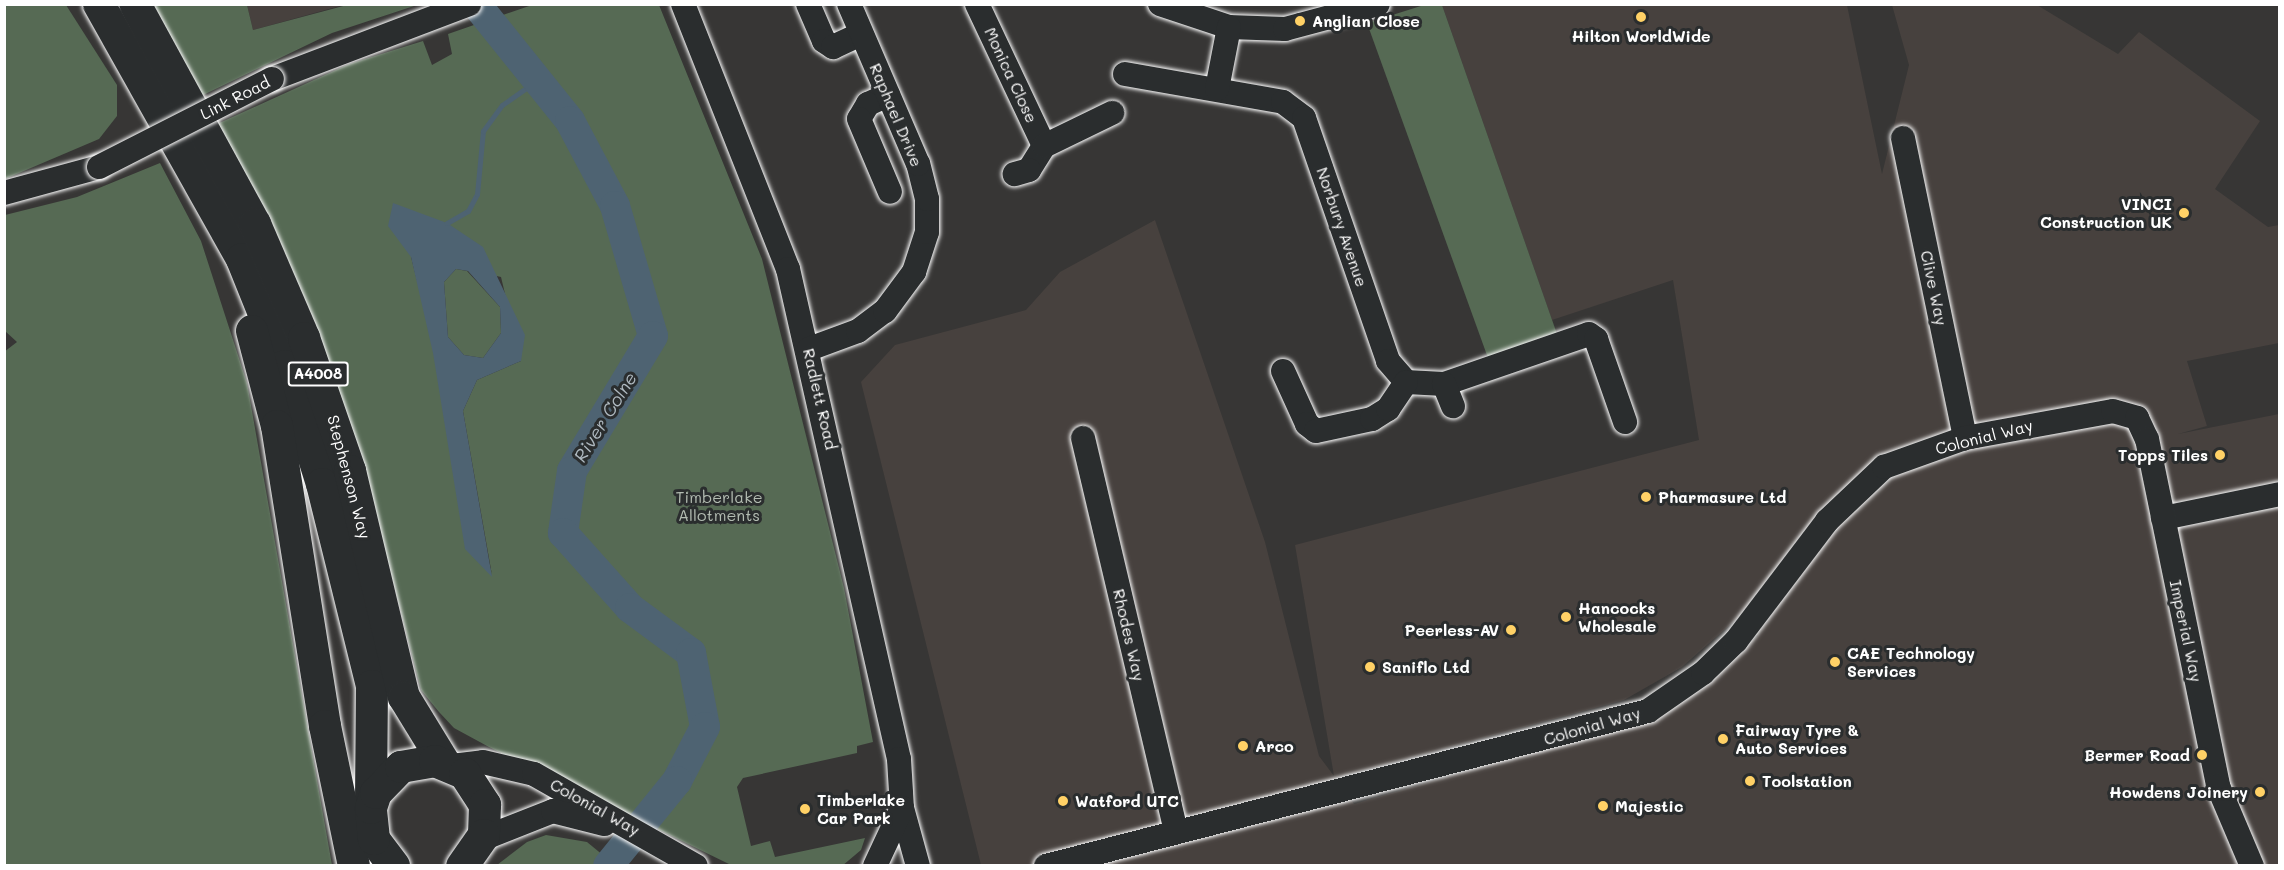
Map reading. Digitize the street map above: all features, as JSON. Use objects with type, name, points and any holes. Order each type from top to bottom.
[{"type":"main road","name":"Stephenson Way","points":[[99,4],[214,210],[262,306],[322,484],[372,686],[371,808],[374,839],[394,866]]},
{"type":"main road","name":"Stephenson Way","points":[[135,4],[244,203],[304,338],[351,471],[404,697],[448,765],[479,790],[486,821],[474,854]]},
{"type":"main road","name":"Stephenson Way","points":[[214,210],[277,426],[325,726],[354,866]]},
{"type":"main road","points":[[371,808],[382,784],[401,767],[448,765]]},
{"type":"street","name":"Radlett Road","points":[[683,4],[773,224],[809,349],[899,759],[902,808],[911,824],[918,866]]},
{"type":"street","points":[[808,4],[824,41],[832,47],[861,34]]},
{"type":"street","name":"Raphael Drive","points":[[809,349],[858,330],[885,311],[921,256],[927,199],[888,95],[849,4]]},
{"type":"street","points":[[1160,4],[1229,27],[1285,29],[1378,4]]},
{"type":"street","name":"Monica Close","points":[[979,5],[1044,146]]},
{"type":"street","name":"Link Road","points":[[4,193],[99,168],[272,79],[458,8]]},
{"type":"street","points":[[1217,89],[1229,27]]},
{"type":"street","name":"Norbury Avenue","points":[[1125,74],[1283,102],[1304,118],[1388,361],[1406,382]]},
{"type":"street","points":[[888,95],[868,104],[859,119],[890,192]]},
{"type":"street","points":[[1015,174],[1029,170],[1044,146],[1112,113]]},
{"type":"street","name":"Clive Way","points":[[1904,138],[1965,438]]},
{"type":"street","points":[[1283,371],[1307,424],[1316,431],[1372,419],[1388,409],[1406,382],[1448,395],[1589,334],[1596,339],[1624,422]]},
{"type":"street","name":"Colonial Way","points":[[1046,866],[1648,711],[1730,647],[1827,521],[1884,467],[1965,438],[2113,411]]},
{"type":"street","name":"Imperial Way","points":[[2113,411],[2137,418],[2147,440],[2218,786],[2252,866]]},
{"type":"street","name":"Rhodes Way","points":[[1083,438],[1176,832]]},
{"type":"street","points":[[2163,518],[2280,494]]},
{"type":"street","name":"Colonial Way","points":[[448,765],[483,762],[534,774],[683,863]]},
{"type":"street","name":"Radlett Road","points":[[875,866],[902,808]]},
{"type":"street","name":"Colonial Way","points":[[474,854],[542,812],[602,815]]},
{"type":"shaded area","points":[[347,4],[253,30],[247,5]]},
{"type":"shaded area","points":[[1442,5],[1847,5],[1882,174],[1909,65],[1892,5],[2037,5],[2118,54],[2139,32],[2260,121],[2215,189],[2268,227],[2279,225],[2279,343],[2187,361],[2207,426],[2178,434],[2279,414],[2279,865],[981,865],[861,382],[895,345],[1026,310],[1060,272],[1155,220],[1265,542],[1319,756],[1334,776],[1295,545],[1699,440],[1673,280],[1552,320]],"holes":[[[1740,616],[1758,636],[1659,715],[1354,804],[1335,778],[1624,700],[1682,667]]]},
{"type":"green space","points":[[5,4],[66,5],[117,85],[117,116],[99,139],[5,179]]},
{"type":"green space","points":[[147,5],[247,5],[253,30],[347,5],[417,5],[332,33],[201,96]]},
{"type":"green space","name":"Timberlake Allotments","points":[[532,5],[659,5],[762,259],[844,588],[873,742],[857,746],[857,753],[743,778],[737,787],[751,846],[770,841],[775,857],[865,838],[861,850],[842,866],[731,865],[454,728],[421,690],[365,473],[215,125],[349,64],[423,41],[432,65],[452,54],[448,34]],"holes":[[[411,257],[501,277],[521,361],[477,380],[463,411],[492,575]]]},
{"type":"green space","points":[[1424,5],[1442,5],[1557,334],[1488,358],[1367,23]]},
{"type":"green space","points":[[160,163],[201,241],[247,383],[332,865],[5,865],[4,352],[17,342],[5,331],[5,215],[77,197]]},
{"type":"green space","points":[[456,269],[467,271],[500,307],[501,333],[483,358],[464,355],[448,337],[444,282]]},
{"type":"green space","points":[[546,835],[587,842],[615,865],[497,865],[527,842]]},
{"type":"water","points":[[393,203],[447,223],[483,247],[525,335],[521,361],[477,380],[463,411],[492,577],[465,549],[433,353],[411,257],[388,226]],"holes":[[[456,269],[468,271],[500,307],[501,333],[483,358],[464,355],[448,337],[444,282]]]},
{"type":"waterway","name":"River Colne","points":[[476,4],[570,121],[615,206],[653,336],[572,471],[563,533],[630,608],[691,653],[705,727],[677,781],[608,866]]},
{"type":"waterway","points":[[447,223],[468,211],[477,194],[483,131],[502,105],[539,79]]},
{"type":"place","name":"Hilton WorldWide","points":[[1641,17]]},
{"type":"place","name":"Anglian Close","points":[[1300,21]]},
{"type":"place","name":"VINCI Construction UK","points":[[2184,213]]},
{"type":"place","name":"Topps Tiles","points":[[2220,455]]},
{"type":"place","name":"Pharmasure Ltd","points":[[1646,497]]},
{"type":"place","name":"Hancocks Wholesale","points":[[1566,617]]},
{"type":"place","name":"Peerless-AV","points":[[1511,630]]},
{"type":"place","name":"CAE Technology Services","points":[[1835,662]]},
{"type":"place","name":"Saniflo Ltd","points":[[1370,667]]},
{"type":"place","name":"Fairway Tyre & Auto Services","points":[[1723,739]]},
{"type":"place","name":"Arco","points":[[1243,746]]},
{"type":"place","name":"Bermer Road","points":[[2202,755]]},
{"type":"place","name":"Toolstation","points":[[1750,781]]},
{"type":"place","name":"Howdens Joinery","points":[[2260,792]]},
{"type":"place","name":"Watford UTC","points":[[1063,801]]},
{"type":"place","name":"Majestic","points":[[1603,806]]},
{"type":"place","name":"Timberlake Car Park","points":[[805,809]]}]
